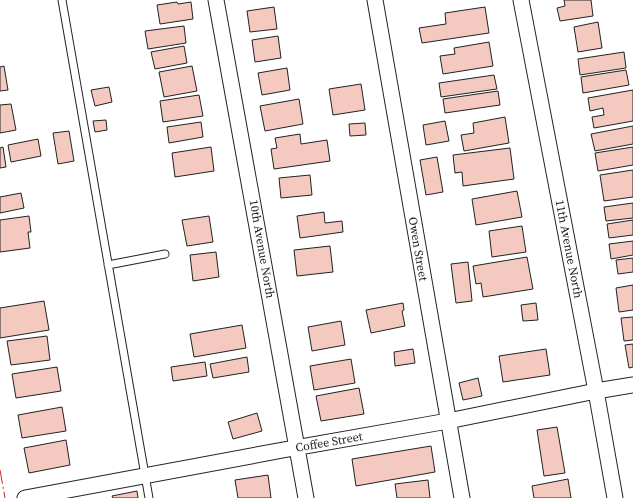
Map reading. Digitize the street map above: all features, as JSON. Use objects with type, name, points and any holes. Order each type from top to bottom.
[{"type":"street","name":"10th Avenue North","points":[[216,0],[306,498]]},
{"type":"street","name":"Owen Street","points":[[375,0],[462,498]]},
{"type":"street","name":"11th Avenue North","points":[[521,0],[615,498]]},
{"type":"street","name":"Coffee Street","points":[[25,498],[298,447],[448,421],[633,385]]},
{"type":"lane","points":[[62,0],[149,498]]},
{"type":"lane","points":[[108,265],[165,254]]},
{"type":"building","points":[[564,0],[591,0],[593,16],[560,21],[557,8],[565,6]]},
{"type":"building","points":[[177,2],[178,4],[191,2],[193,19],[160,24],[157,5]]},
{"type":"building","points":[[274,7],[277,29],[250,32],[247,11]]},
{"type":"building","points":[[485,7],[489,33],[422,43],[419,28],[446,24],[445,13]]},
{"type":"building","points":[[598,22],[602,48],[578,52],[574,27]]},
{"type":"building","points":[[184,26],[186,43],[148,49],[145,31]]},
{"type":"building","points":[[278,36],[281,58],[255,62],[252,40]]},
{"type":"building","points":[[489,42],[493,66],[443,74],[440,56],[455,54],[454,48]]},
{"type":"building","points":[[184,46],[187,63],[155,69],[151,52]]},
{"type":"building","points":[[624,52],[626,68],[580,75],[578,59]]},
{"type":"building","points":[[4,66],[8,90],[0,91],[0,67]]},
{"type":"building","points":[[192,66],[197,91],[164,97],[159,72]]},
{"type":"building","points":[[287,68],[290,90],[262,95],[258,73]]},
{"type":"building","points":[[626,70],[629,85],[583,93],[581,77]]},
{"type":"building","points":[[494,75],[497,89],[441,97],[439,83]]},
{"type":"building","points":[[361,84],[365,110],[333,115],[329,89]]},
{"type":"building","points":[[109,87],[112,102],[95,106],[91,90]]},
{"type":"building","points":[[633,90],[633,121],[594,128],[592,117],[604,115],[603,108],[590,111],[588,98]]},
{"type":"building","points":[[498,91],[500,105],[445,113],[443,99]]},
{"type":"building","points":[[199,95],[203,116],[163,122],[160,101]]},
{"type":"building","points":[[299,99],[303,124],[265,131],[260,106]]},
{"type":"building","points":[[11,104],[16,130],[0,133],[0,105]]},
{"type":"building","points":[[505,117],[509,143],[464,151],[461,135],[474,133],[473,123]]},
{"type":"building","points":[[106,120],[107,130],[95,132],[93,121]]},
{"type":"building","points":[[445,121],[449,141],[426,145],[423,125]]},
{"type":"building","points":[[201,122],[203,137],[169,143],[167,127]]},
{"type":"building","points":[[365,123],[366,135],[350,136],[349,124]]},
{"type":"building","points":[[633,126],[633,144],[595,151],[591,134]]},
{"type":"building","points":[[69,131],[74,161],[58,164],[53,133]]},
{"type":"building","points":[[300,134],[301,144],[327,140],[330,161],[274,169],[271,149],[277,148],[275,138]]},
{"type":"building","points":[[38,139],[41,156],[11,162],[8,145]]},
{"type":"building","points":[[3,147],[6,167],[0,168],[0,148]]},
{"type":"building","points":[[211,147],[214,171],[175,177],[172,153]]},
{"type":"building","points":[[633,147],[633,165],[598,171],[595,153]]},
{"type":"building","points":[[510,148],[514,179],[463,186],[462,172],[455,173],[453,155]]},
{"type":"building","points":[[437,157],[443,192],[426,195],[420,160]]},
{"type":"building","points":[[633,170],[633,197],[604,201],[600,175]]},
{"type":"building","points":[[310,175],[312,195],[281,198],[279,178]]},
{"type":"building","points":[[517,191],[522,217],[476,225],[472,199]]},
{"type":"building","points":[[21,193],[24,208],[0,213],[0,197]]},
{"type":"building","points":[[633,203],[633,218],[606,221],[604,207]]},
{"type":"building","points":[[324,212],[325,223],[342,221],[343,232],[300,238],[297,216]]},
{"type":"building","points":[[29,216],[31,232],[28,232],[30,248],[0,252],[0,220]]},
{"type":"building","points":[[209,216],[213,242],[187,246],[182,220]]},
{"type":"building","points":[[633,220],[633,235],[609,238],[607,224]]},
{"type":"building","points":[[522,226],[526,252],[492,257],[489,231]]},
{"type":"building","points":[[633,241],[633,255],[611,259],[609,244]]},
{"type":"building","points":[[330,246],[333,272],[297,276],[294,250]]},
{"type":"building","points":[[216,252],[219,277],[193,281],[190,255]]},
{"type":"building","points":[[527,257],[533,289],[483,297],[481,283],[476,284],[473,266]]},
{"type":"building","points":[[633,258],[633,272],[618,274],[616,260]]},
{"type":"building","points":[[468,262],[472,301],[456,303],[451,264]]},
{"type":"building","points":[[633,285],[633,310],[619,312],[616,288]]},
{"type":"building","points":[[44,301],[49,330],[0,338],[0,308]]},
{"type":"building","points":[[403,303],[404,310],[402,311],[405,326],[371,333],[366,310]]},
{"type":"building","points":[[536,303],[538,320],[523,321],[521,305]]},
{"type":"building","points":[[633,317],[633,340],[624,341],[621,318]]},
{"type":"building","points":[[341,321],[345,345],[312,351],[308,327]]},
{"type":"building","points":[[242,325],[246,348],[194,357],[190,334]]},
{"type":"building","points":[[47,336],[50,360],[11,365],[7,341]]},
{"type":"building","points":[[633,344],[633,367],[629,368],[625,345]]},
{"type":"building","points":[[413,349],[415,363],[395,366],[394,352]]},
{"type":"building","points":[[546,349],[550,375],[503,382],[499,356]]},
{"type":"building","points":[[247,357],[249,372],[213,378],[210,364]]},
{"type":"building","points":[[351,359],[355,383],[314,390],[310,366]]},
{"type":"building","points":[[205,362],[207,376],[173,381],[171,367]]},
{"type":"building","points":[[57,367],[61,391],[16,398],[12,374]]},
{"type":"building","points":[[478,378],[482,396],[463,400],[459,383]]},
{"type":"building","points":[[359,388],[364,414],[321,421],[316,396]]},
{"type":"building","points":[[62,407],[66,431],[22,438],[18,415]]},
{"type":"building","points":[[257,413],[262,431],[233,439],[228,422]]},
{"type":"building","points":[[557,427],[565,473],[544,476],[537,430]]},
{"type":"building","points":[[66,440],[70,465],[29,473],[24,448]]},
{"type":"building","points":[[431,446],[435,472],[356,486],[352,459]]},
{"type":"building","points":[[268,475],[271,498],[238,498],[235,480]]},
{"type":"building","points":[[568,479],[571,498],[534,498],[532,486]]},
{"type":"building","points":[[428,480],[430,498],[397,498],[395,484]]},
{"type":"building","points":[[137,491],[138,498],[113,498],[112,496]]},
{"type":"power","points":[[0,470],[5,498]]}]
